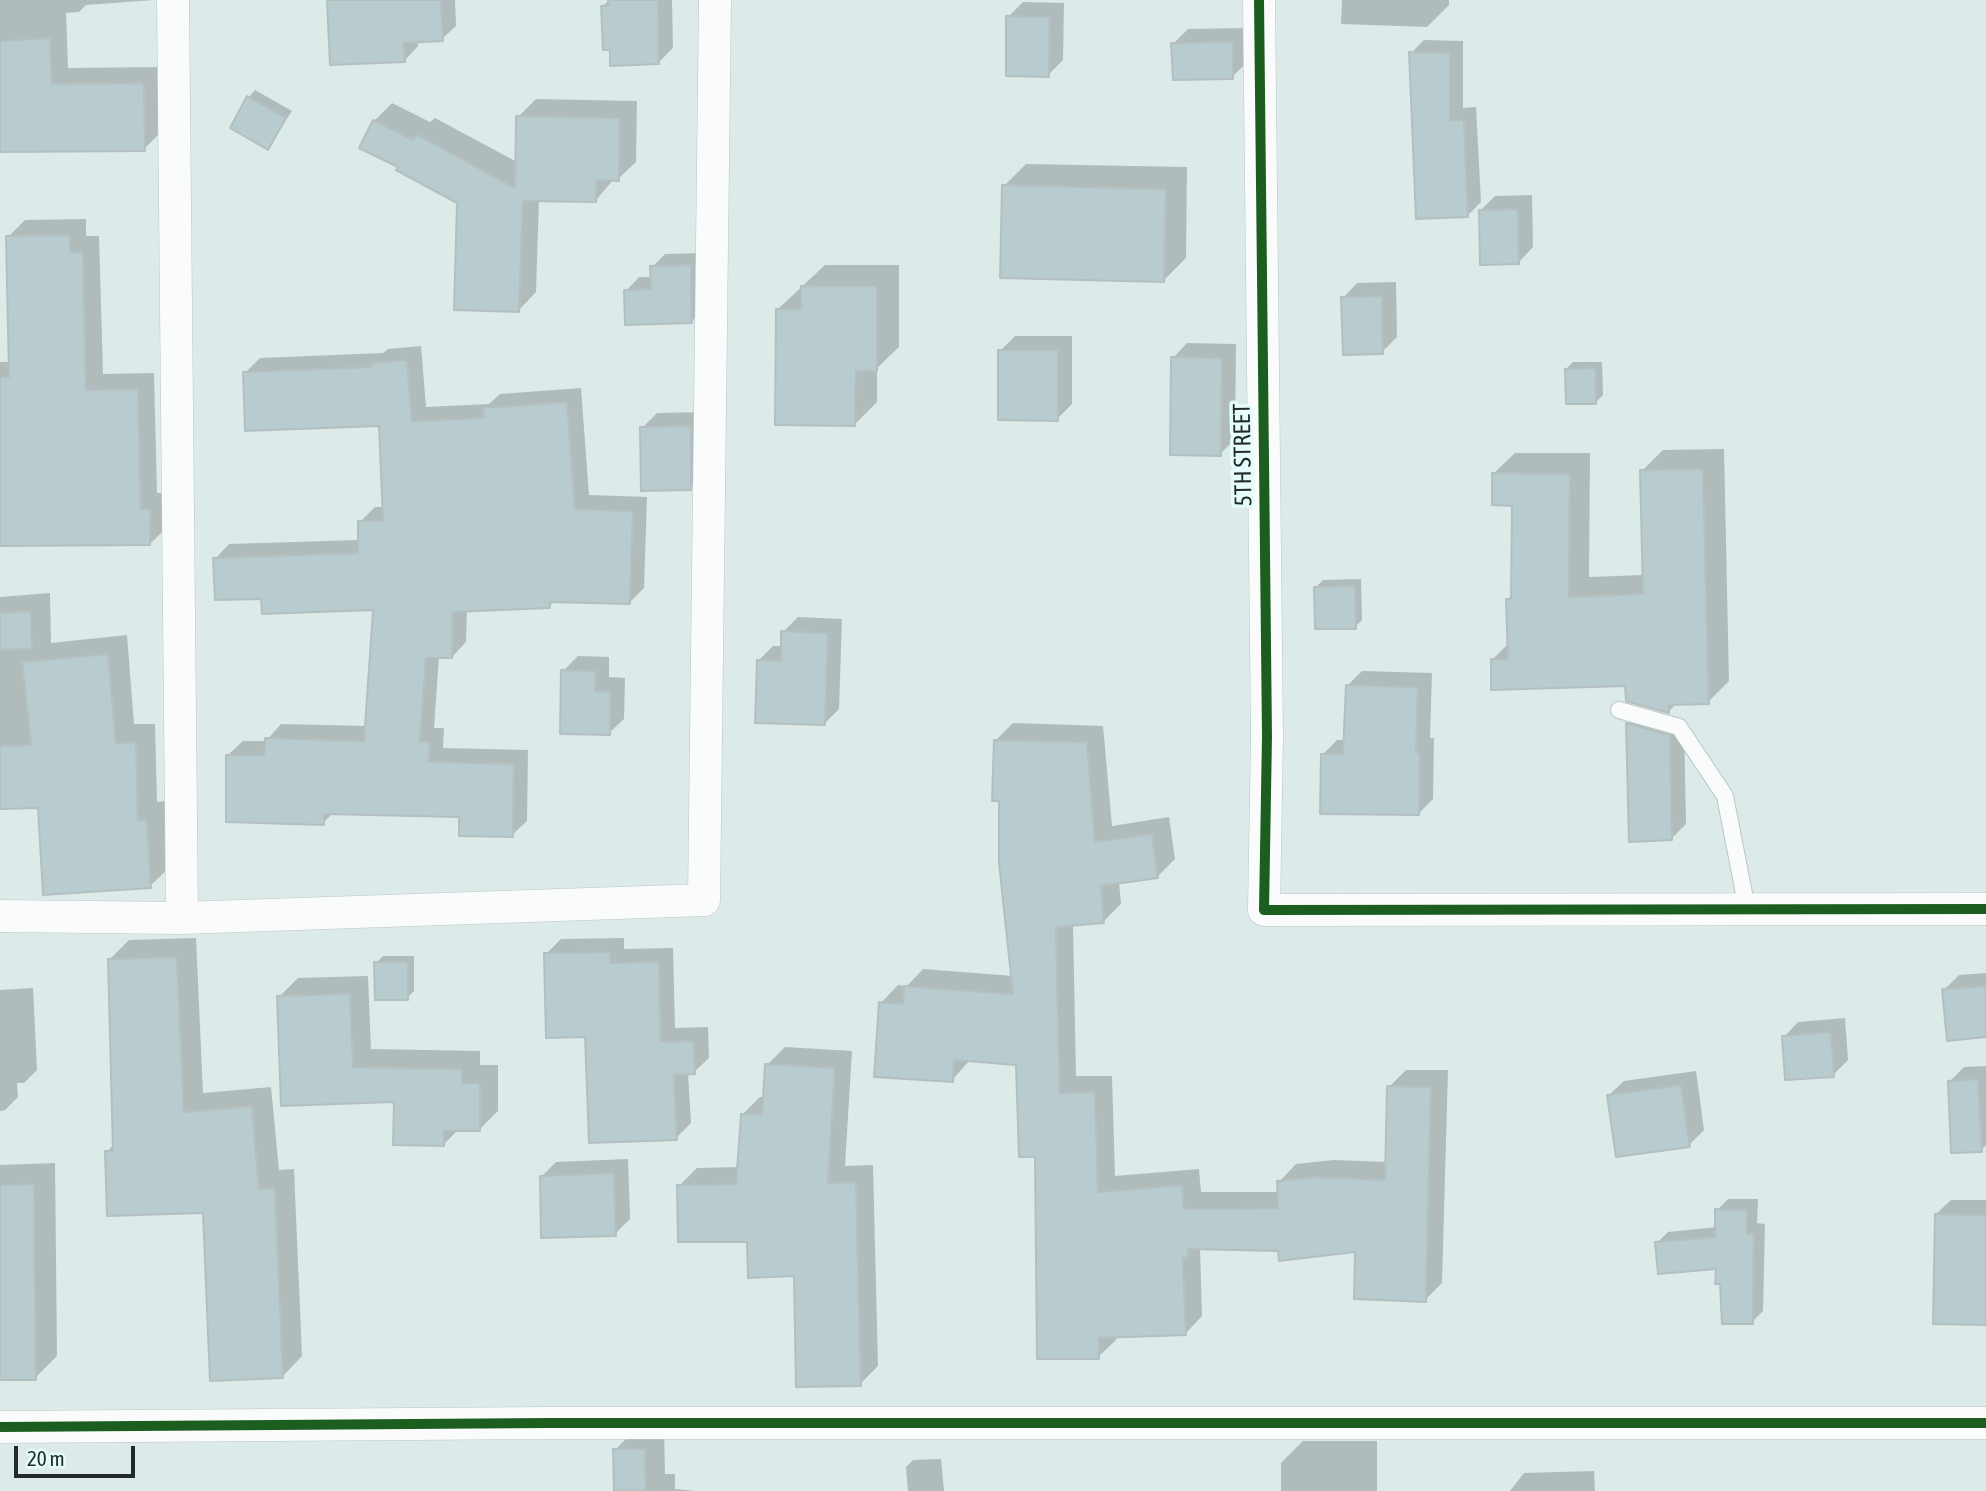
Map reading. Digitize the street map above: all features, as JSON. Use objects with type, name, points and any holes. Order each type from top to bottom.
[{"type":"street","points":[[173,0],[182,918]]},
{"type":"street","points":[[0,916],[182,918],[704,900],[715,0]]},
{"type":"street","name":"5TH STREET","points":[[1259,0],[1267,736],[1264,910],[1747,909]]},
{"type":"street","points":[[1747,909],[1986,909]]},
{"type":"street","points":[[0,1427],[548,1423],[1986,1423]]},
{"type":"lane","points":[[1619,710],[1679,727],[1725,796],[1747,909]]},
{"type":"building","points":[[327,0],[441,0],[443,41],[404,43],[405,62],[330,65]]},
{"type":"building","points":[[608,0],[658,0],[659,64],[610,66],[610,50],[603,50],[601,6],[609,6]]},
{"type":"building","points":[[1006,16],[1050,17],[1049,77],[1006,76]]},
{"type":"building","points":[[50,38],[52,84],[144,83],[145,151],[0,152],[0,41]]},
{"type":"building","points":[[1233,42],[1233,79],[1173,80],[1171,43]]},
{"type":"building","points":[[1409,52],[1450,53],[1450,120],[1464,120],[1468,217],[1416,219]]},
{"type":"building","points":[[247,96],[286,118],[268,150],[230,128]]},
{"type":"building","points":[[516,116],[620,118],[619,181],[597,180],[596,202],[523,201],[519,312],[454,310],[457,203],[396,170],[398,167],[359,148],[373,120],[413,140],[416,134],[515,188]]},
{"type":"building","points":[[1002,185],[1166,189],[1164,282],[1000,278]]},
{"type":"building","points":[[1518,209],[1519,264],[1480,265],[1479,210]]},
{"type":"building","points":[[70,235],[70,252],[83,252],[86,390],[138,389],[141,509],[151,509],[150,545],[0,546],[0,377],[9,377],[6,236]]},
{"type":"building","points":[[691,265],[692,323],[625,325],[624,290],[651,289],[650,266]]},
{"type":"building","points":[[801,286],[877,286],[877,371],[856,371],[855,426],[775,425],[776,309],[801,309]]},
{"type":"building","points":[[1382,296],[1383,354],[1343,355],[1341,297]]},
{"type":"building","points":[[998,350],[1058,350],[1058,421],[998,420]]},
{"type":"building","points":[[1171,357],[1222,358],[1221,456],[1170,455]]},
{"type":"building","points":[[407,360],[412,421],[484,418],[483,408],[567,402],[575,509],[633,511],[630,604],[550,602],[550,608],[453,612],[452,658],[426,658],[420,742],[430,742],[429,762],[514,764],[513,837],[459,836],[459,817],[324,814],[324,825],[226,822],[226,755],[264,755],[265,738],[364,741],[373,610],[262,614],[261,599],[215,600],[213,558],[358,553],[358,521],[383,521],[379,426],[245,431],[243,372],[372,367],[371,363]]},
{"type":"building","points":[[1596,368],[1596,404],[1566,404],[1565,369]]},
{"type":"building","points":[[691,426],[691,490],[641,491],[640,427]]},
{"type":"building","points":[[1703,469],[1709,704],[1669,705],[1669,713],[1626,701],[1625,686],[1491,690],[1491,659],[1508,659],[1506,599],[1511,599],[1512,506],[1492,505],[1492,473],[1570,474],[1569,597],[1643,594],[1640,470]]},
{"type":"building","points":[[1355,586],[1356,629],[1315,629],[1314,587]]},
{"type":"building","points":[[31,611],[32,649],[0,650],[0,613]]},
{"type":"building","points":[[781,631],[828,633],[825,725],[755,723],[757,660],[781,661]]},
{"type":"building","points":[[108,654],[116,743],[136,742],[138,820],[147,820],[151,888],[43,895],[38,808],[0,809],[0,746],[31,745],[22,662]]},
{"type":"building","points":[[561,670],[596,671],[595,691],[611,692],[610,735],[560,734]]},
{"type":"building","points":[[1346,685],[1418,687],[1416,752],[1420,753],[1419,815],[1320,814],[1321,754],[1343,754]]},
{"type":"building","points":[[1626,723],[1670,735],[1672,840],[1629,842]]},
{"type":"building","points":[[994,740],[1087,742],[1095,842],[1152,834],[1158,878],[1101,886],[1104,923],[1057,927],[1056,932],[1060,1093],[1095,1092],[1098,1192],[1182,1185],[1184,1209],[1278,1208],[1277,1181],[1316,1177],[1385,1180],[1387,1086],[1431,1087],[1426,1302],[1354,1299],[1355,1252],[1279,1261],[1278,1251],[1188,1249],[1188,1257],[1183,1258],[1186,1335],[1099,1338],[1099,1359],[1037,1359],[1035,1157],[1019,1157],[1016,1065],[954,1060],[953,1082],[874,1077],[879,1002],[903,1004],[904,986],[1013,994],[999,863],[999,801],[992,801]]},
{"type":"building","points":[[610,952],[610,963],[659,962],[661,1042],[694,1041],[695,1074],[674,1075],[677,1140],[589,1143],[585,1037],[546,1038],[544,953]]},
{"type":"building","points":[[177,957],[184,1112],[252,1106],[259,1189],[275,1188],[283,1378],[210,1381],[203,1213],[107,1216],[105,1151],[113,1151],[108,959]]},
{"type":"building","points":[[374,962],[408,962],[408,1000],[375,1000]]},
{"type":"building","points":[[1986,986],[1986,1037],[1947,1041],[1942,989]]},
{"type":"building","points":[[350,994],[353,1067],[462,1069],[462,1083],[480,1083],[480,1131],[444,1131],[444,1146],[393,1145],[394,1102],[281,1106],[277,996]]},
{"type":"building","points":[[1831,1032],[1834,1077],[1785,1080],[1782,1036]]},
{"type":"building","points":[[765,1064],[835,1068],[828,1183],[856,1182],[861,1386],[796,1387],[794,1276],[748,1278],[747,1242],[678,1242],[677,1185],[736,1184],[741,1114],[762,1114]]},
{"type":"building","points":[[1978,1079],[1982,1152],[1951,1153],[1948,1081]]},
{"type":"building","points":[[1681,1085],[1690,1147],[1616,1157],[1607,1095]]},
{"type":"building","points":[[614,1173],[616,1236],[541,1238],[540,1176]]},
{"type":"building","points":[[34,1184],[36,1380],[0,1380],[0,1185]]},
{"type":"building","points":[[1715,1209],[1747,1210],[1747,1234],[1754,1234],[1753,1324],[1722,1324],[1720,1284],[1715,1284],[1716,1269],[1658,1274],[1655,1242],[1715,1237]]},
{"type":"building","points":[[1935,1214],[1986,1215],[1986,1325],[1933,1324]]},
{"type":"building","points":[[613,1449],[645,1449],[646,1491],[614,1491]]},
{"type":"cycle path","points":[[1259,0],[1267,736],[1264,910],[1986,909]]},
{"type":"cycle path","points":[[0,1427],[548,1423],[1986,1423]]}]
